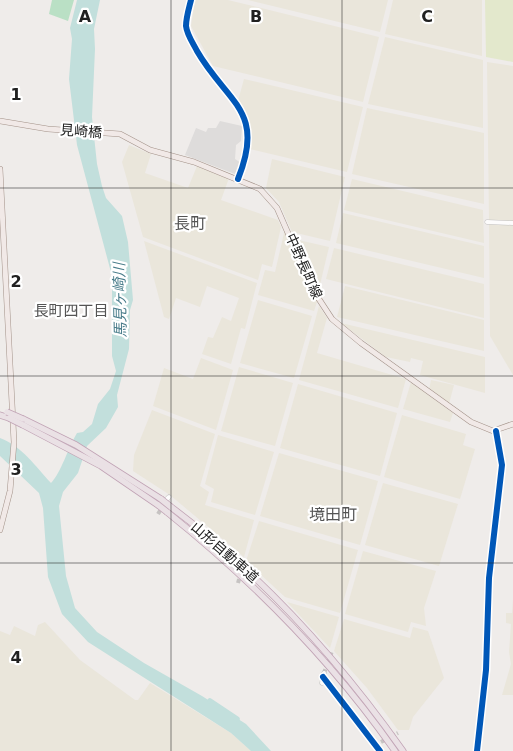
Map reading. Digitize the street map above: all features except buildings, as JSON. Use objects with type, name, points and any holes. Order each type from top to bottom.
[{"type":"highway","name":"山形自動車道","points":[[0,409],[164,500],[169,509],[301,635],[346,688],[395,751]]},
{"type":"highway","name":"山形自動車道","points":[[0,415],[8,415]]},
{"type":"highway","name":"山形自動車道","points":[[169,509],[247,571],[301,625],[379,717],[403,751]]},
{"type":"main road","name":"見崎橋","points":[[0,121],[48,129],[113,134]]},
{"type":"main road","name":"中野長町線","points":[[113,134],[120,134],[150,150],[194,162],[260,189],[272,200],[319,301],[339,325],[459,414],[483,428],[496,431]]},
{"type":"main road","points":[[0,169],[14,442],[11,485],[0,530]]},
{"type":"main road","points":[[496,431],[513,424]]},
{"type":"street","points":[[191,0],[186,20],[190,38],[208,68],[241,109],[246,123],[246,155],[238,179]]},
{"type":"street","points":[[487,222],[513,223]]},
{"type":"street","points":[[477,751],[486,670],[489,578],[502,465],[496,431]]},
{"type":"street","points":[[322,683],[324,675],[379,749]]},
{"type":"street","points":[[379,749],[381,742]]},
{"type":"shaded area","points":[[195,0],[228,0],[379,37],[363,102],[213,66],[191,26]]},
{"type":"shaded area","points":[[248,0],[388,0],[380,32]]},
{"type":"shaded area","points":[[393,0],[482,0],[482,56],[385,34]]},
{"type":"shaded area","points":[[385,37],[483,60],[483,128],[368,104]]},
{"type":"shaded area","points":[[487,62],[513,66],[513,222],[489,221]]},
{"type":"shaded area","points":[[244,79],[363,107],[347,172],[250,149],[251,133],[247,114],[238,101]]},
{"type":"shaded area","points":[[367,108],[484,133],[484,204],[352,174]]},
{"type":"shaded area","points":[[220,121],[242,126],[241,141],[236,145],[235,159],[241,163],[235,174],[185,155],[196,128],[206,132],[208,128],[216,128]]},
{"type":"shaded area","points":[[129,145],[151,154],[145,173],[188,188],[197,166],[229,178],[221,200],[278,220],[281,227],[272,267],[262,264],[258,280],[143,237],[122,162]]},
{"type":"shaded area","points":[[272,159],[345,177],[330,241],[292,232],[279,202],[266,188]]},
{"type":"shaded area","points":[[352,179],[483,210],[484,243],[344,210]]},
{"type":"shaded area","points":[[343,213],[484,246],[484,278],[336,243]]},
{"type":"shaded area","points":[[489,224],[513,224],[513,375],[490,336]]},
{"type":"shaded area","points":[[285,229],[317,302],[314,311],[258,295],[265,270],[275,272]]},
{"type":"shaded area","points":[[294,239],[329,247],[318,293]]},
{"type":"shaded area","points":[[144,241],[257,283],[245,329],[241,328],[231,364],[202,354],[208,337],[213,338],[222,317],[231,321],[239,298],[207,286],[200,307],[176,298],[169,319],[164,317]]},
{"type":"shaded area","points":[[334,248],[484,284],[484,318],[326,279]]},
{"type":"shaded area","points":[[345,286],[484,320],[484,351],[337,317]]},
{"type":"shaded area","points":[[258,300],[312,316],[294,378],[240,363]]},
{"type":"shaded area","points":[[319,306],[327,318],[317,353],[406,379],[398,408],[299,380]]},
{"type":"shaded area","points":[[341,323],[485,357],[485,393],[420,375],[423,361],[411,358],[410,362],[386,357]]},
{"type":"shaded area","points":[[201,358],[233,370],[216,430],[153,406],[164,368],[193,379]]},
{"type":"shaded area","points":[[239,367],[293,383],[275,446],[221,431]]},
{"type":"shaded area","points":[[431,380],[454,385],[449,404],[429,390]]},
{"type":"shaded area","points":[[411,382],[453,413],[450,422],[403,409]]},
{"type":"shaded area","points":[[298,384],[397,413],[380,476],[280,448]]},
{"type":"shaded area","points":[[152,410],[215,434],[200,486],[209,492],[205,505],[254,520],[244,557],[170,495],[133,471],[134,455]]},
{"type":"shaded area","points":[[402,415],[466,434],[463,445],[475,449],[460,499],[384,477]]},
{"type":"shaded area","points":[[218,435],[274,452],[255,515],[211,502],[214,489],[205,484]]},
{"type":"shaded area","points":[[279,453],[378,481],[360,545],[260,516]]},
{"type":"shaded area","points":[[383,483],[458,504],[439,566],[365,545]]},
{"type":"shaded area","points":[[259,521],[358,550],[340,613],[285,597],[246,561]]},
{"type":"shaded area","points":[[363,551],[436,571],[424,608],[426,626],[411,622],[408,632],[345,614]]},
{"type":"shaded area","points":[[513,600],[513,695],[502,695],[511,664],[509,652],[511,624],[506,623],[506,613],[512,613]]},
{"type":"shaded area","points":[[287,602],[339,617],[330,648]]},
{"type":"shaded area","points":[[344,619],[410,638],[413,627],[428,631],[444,678],[413,717],[409,730],[398,730],[367,688],[334,651]]},
{"type":"shaded area","points":[[45,622],[80,660],[135,700],[138,700],[150,683],[231,733],[251,751],[0,751],[0,631],[10,635],[14,626],[35,636],[38,625]]},
{"type":"green space","points":[[52,0],[74,0],[68,21],[49,14]]},
{"type":"green space","points":[[485,0],[513,0],[513,62],[486,57]]},
{"type":"water","points":[[77,0],[100,0],[94,29],[92,117],[97,164],[106,198],[122,216],[128,242],[133,300],[130,310],[129,349],[117,395],[118,407],[106,428],[87,446],[78,473],[63,492],[59,506],[66,576],[75,608],[97,632],[144,663],[246,724],[271,751],[251,751],[231,733],[88,642],[62,614],[48,577],[43,508],[39,493],[0,456],[0,438],[22,452],[51,483],[55,479],[77,433],[83,432],[92,424],[98,404],[110,389],[116,371],[112,356],[112,276],[77,145],[69,79],[72,39],[70,28]]},
{"type":"waterway","name":"馬見ヶ崎川","points":[[210,701],[237,719]]},
{"type":"tunnel","points":[[158,514],[166,501]]},
{"type":"tunnel","points":[[238,583],[244,562]]},
{"type":"tunnel","points":[[324,673],[332,651]]},
{"type":"tunnel","points":[[381,742],[398,733]]},
{"type":"cycle path","points":[[191,0],[186,23],[189,36],[209,69],[231,96],[245,122],[248,137],[246,156],[238,179]]},
{"type":"cycle path","points":[[477,751],[486,670],[489,578],[502,465],[496,431]]},
{"type":"cycle path","points":[[323,677],[380,751]]},
{"type":"district","name":"長町","points":[[190,223]]},
{"type":"district","name":"長町四丁目","points":[[71,311]]},
{"type":"district","name":"境田町","points":[[333,514]]}]
